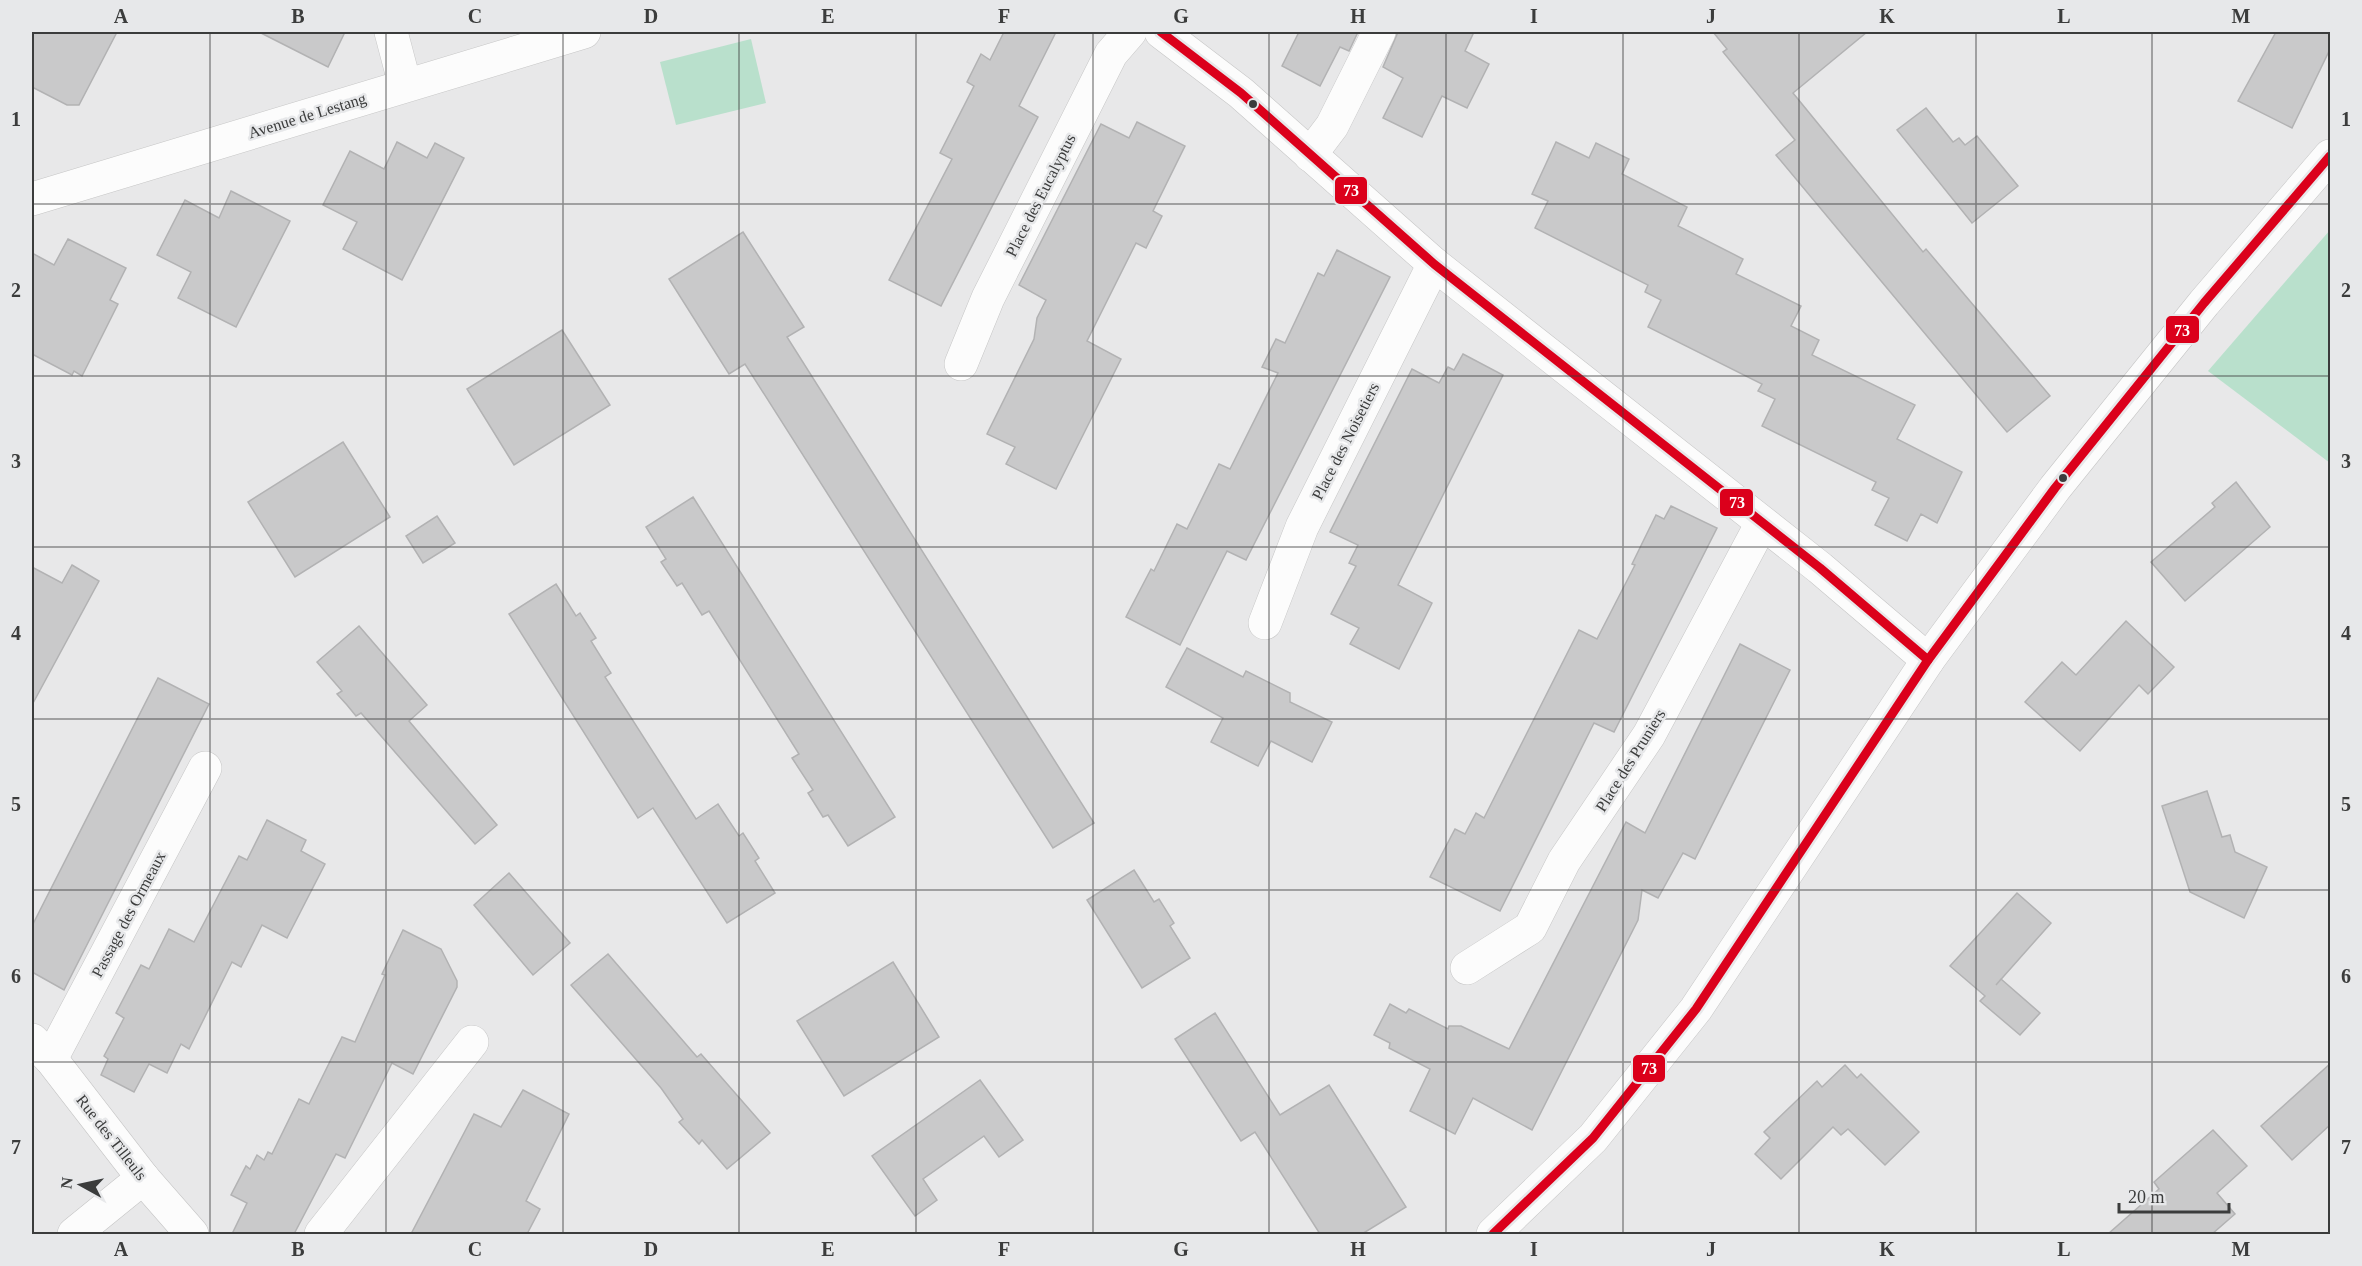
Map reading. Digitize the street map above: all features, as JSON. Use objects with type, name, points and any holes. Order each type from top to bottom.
[{"type":"street","points":[[391,32],[405,85]]},
{"type":"street","name":"Avenue de Lestang","points":[[32,199],[584,32]]},
{"type":"street","name":"Place des Eucalyptus","points":[[961,364],[988,298],[1095,85],[1112,54],[1130,32]]},
{"type":"street","points":[[1161,32],[1240,93],[1434,264],[1820,568],[1928,660]]},
{"type":"street","points":[[1310,155],[1332,126],[1379,32]]},
{"type":"street","points":[[1493,1234],[1593,1138],[1696,1009],[1928,660],[2055,488],[2204,303],[2331,156]]},
{"type":"street","name":"Place des Noisetiers","points":[[1265,622],[1302,527],[1434,264]]},
{"type":"street","name":"Place des Pruniers","points":[[1467,968],[1530,928],[1564,861],[1649,735],[1761,523]]},
{"type":"street","name":"Passage des Ormeaux","points":[[41,1049],[205,768]]},
{"type":"street","points":[[321,1234],[472,1042]]},
{"type":"street","name":"Rue des Tilleuls","points":[[41,1049],[143,1178],[192,1234]]},
{"type":"street","points":[[74,1234],[143,1178]]},
{"type":"green space","points":[[751,39],[766,103],[676,125],[660,62]]},
{"type":"green space","points":[[2330,230],[2330,463],[2208,371]]},
{"type":"building","points":[[32,32],[117,32],[79,105],[67,105],[32,87]]},
{"type":"building","points":[[259,32],[345,32],[328,67]]},
{"type":"building","points":[[1004,32],[1056,32],[1019,106],[1038,117],[941,306],[889,280],[952,159],[940,153],[974,86],[967,82],[981,54],[990,60]]},
{"type":"building","points":[[1299,32],[1358,32],[1349,51],[1340,47],[1320,86],[1282,66]]},
{"type":"building","points":[[1398,32],[1474,32],[1465,51],[1489,64],[1467,108],[1442,96],[1422,137],[1383,118],[1403,78],[1383,67]]},
{"type":"building","points":[[1713,32],[1867,32],[1793,93],[1923,252],[1926,249],[2050,396],[2007,432],[1776,155],[1795,140],[1723,52],[1727,49]]},
{"type":"building","points":[[2276,32],[2331,32],[2331,47],[2292,128],[2238,101]]},
{"type":"building","points":[[1926,108],[1953,142],[1959,138],[1965,145],[1977,136],[2018,186],[1972,223],[1897,130]]},
{"type":"building","points":[[1137,122],[1185,146],[1153,211],[1162,216],[1146,248],[1136,243],[1087,341],[1121,359],[1056,489],[1006,464],[1015,447],[987,434],[1034,339],[1037,318],[1046,300],[1019,285],[1101,124],[1129,138]]},
{"type":"building","points":[[397,142],[427,158],[435,143],[464,158],[402,280],[343,249],[357,222],[323,205],[350,151],[384,169]]},
{"type":"building","points":[[1556,142],[1589,158],[1596,143],[1629,159],[1622,174],[1687,207],[1678,226],[1743,259],[1736,274],[1801,306],[1791,326],[1819,340],[1812,355],[1915,405],[1897,439],[1962,472],[1937,523],[1921,514],[1907,541],[1875,525],[1889,498],[1872,490],[1876,482],[1762,426],[1775,399],[1758,391],[1762,384],[1648,327],[1661,300],[1645,292],[1648,285],[1535,228],[1548,201],[1532,194]]},
{"type":"building","points":[[231,191],[290,221],[236,327],[178,298],[191,272],[157,255],[185,200],[219,218]]},
{"type":"building","points":[[743,232],[804,327],[787,337],[1094,823],[1053,848],[745,364],[729,374],[669,279]]},
{"type":"building","points":[[68,239],[126,268],[110,300],[118,304],[82,376],[74,371],[72,375],[32,354],[32,253],[54,265]]},
{"type":"building","points":[[1337,250],[1390,277],[1246,560],[1227,551],[1180,645],[1126,617],[1151,569],[1154,571],[1177,524],[1187,529],[1219,464],[1230,469],[1278,373],[1262,367],[1276,339],[1285,343],[1318,273],[1324,276]]},
{"type":"building","points":[[562,330],[610,405],[514,465],[467,389]]},
{"type":"building","points":[[1463,354],[1503,375],[1398,585],[1432,603],[1399,669],[1350,644],[1359,628],[1331,614],[1356,566],[1349,563],[1358,545],[1330,532],[1412,369],[1439,383],[1448,367],[1454,370]]},
{"type":"building","points":[[343,442],[390,517],[295,577],[248,502]]},
{"type":"building","points":[[2236,482],[2270,527],[2185,601],[2151,562],[2215,507],[2212,503]]},
{"type":"building","points":[[693,497],[895,817],[848,846],[828,815],[823,817],[808,793],[813,790],[792,758],[799,754],[709,611],[702,615],[682,583],[677,586],[661,562],[666,559],[646,527]]},
{"type":"building","points":[[1671,506],[1717,528],[1614,732],[1594,723],[1500,911],[1430,877],[1455,829],[1465,834],[1476,813],[1484,818],[1579,630],[1597,639],[1635,565],[1632,564],[1656,515],[1664,519]]},
{"type":"building","points":[[437,516],[455,543],[423,563],[406,536]]},
{"type":"building","points":[[72,565],[99,581],[32,705],[32,567],[62,583]]},
{"type":"building","points":[[556,584],[576,616],[580,613],[596,638],[591,641],[611,673],[605,677],[696,819],[718,804],[739,836],[743,833],[759,858],[755,861],[775,893],[727,923],[653,808],[638,818],[509,614]]},
{"type":"building","points":[[2126,621],[2174,667],[2148,694],[2139,685],[2080,751],[2025,702],[2062,662],[2076,675]]},
{"type":"building","points":[[359,626],[427,705],[409,721],[497,825],[475,844],[361,713],[356,716],[337,694],[342,691],[317,662]]},
{"type":"building","points":[[1740,644],[1790,670],[1695,859],[1683,853],[1658,898],[1642,890],[1638,920],[1532,1130],[1473,1098],[1455,1134],[1410,1111],[1430,1069],[1389,1048],[1390,1043],[1374,1035],[1390,1004],[1406,1013],[1409,1009],[1448,1029],[1449,1026],[1461,1026],[1509,1049],[1626,822],[1645,833]]},
{"type":"building","points":[[1187,648],[1243,677],[1246,671],[1290,693],[1290,702],[1332,722],[1312,762],[1271,741],[1258,766],[1211,742],[1223,718],[1166,687]]},
{"type":"building","points":[[158,678],[209,704],[64,990],[32,972],[32,926]]},
{"type":"building","points":[[2207,791],[2222,837],[2230,835],[2235,852],[2267,867],[2244,918],[2190,892],[2162,806]]},
{"type":"building","points":[[267,820],[306,840],[301,851],[325,864],[287,938],[262,925],[241,967],[232,962],[189,1049],[181,1044],[167,1073],[149,1064],[134,1092],[101,1075],[108,1059],[104,1056],[124,1018],[116,1013],[141,965],[149,969],[169,929],[194,942],[239,856],[247,860]]},
{"type":"building","points":[[1134,870],[1154,902],[1159,899],[1174,923],[1170,926],[1190,958],[1142,988],[1087,900]]},
{"type":"building","points":[[509,873],[570,943],[533,975],[474,905]]},
{"type":"building","points":[[2017,893],[2051,923],[2001,979],[2040,1013],[2020,1035],[1980,1001],[1985,996],[1950,966]]},
{"type":"building","points":[[403,930],[441,949],[457,981],[457,987],[413,1074],[392,1063],[345,1158],[336,1154],[294,1234],[232,1234],[247,1203],[231,1195],[246,1166],[250,1169],[257,1155],[264,1160],[268,1152],[272,1154],[299,1099],[309,1104],[342,1037],[355,1042],[385,975],[382,974]]},
{"type":"building","points":[[608,954],[697,1057],[701,1054],[770,1133],[727,1169],[702,1140],[699,1144],[679,1122],[683,1119],[661,1088],[571,985]]},
{"type":"building","points":[[893,962],[939,1037],[844,1096],[797,1021]]},
{"type":"building","points":[[1215,1013],[1280,1115],[1329,1085],[1406,1207],[1362,1234],[1320,1234],[1255,1132],[1241,1141],[1175,1039]]},
{"type":"building","points":[[2331,1063],[2331,1124],[2292,1160],[2261,1126]]},
{"type":"building","points":[[1845,1065],[1857,1078],[1861,1074],[1919,1132],[1885,1165],[1848,1129],[1841,1135],[1833,1127],[1781,1179],[1755,1154],[1770,1138],[1764,1132],[1817,1081],[1822,1087]]},
{"type":"building","points":[[980,1080],[1023,1140],[999,1157],[984,1136],[923,1179],[937,1200],[915,1216],[872,1156]]},
{"type":"building","points":[[523,1090],[569,1114],[526,1201],[540,1209],[527,1234],[411,1234],[474,1114],[501,1127]]},
{"type":"building","points":[[2213,1130],[2247,1166],[2217,1193],[2235,1214],[2212,1234],[2108,1234],[2159,1189],[2154,1182]]},
{"type":"transit line","name":"73","points":[[1161,32],[1241,93],[1434,264],[1820,568],[1928,660]]},
{"type":"transit line","name":"73","points":[[1493,1234],[1593,1138],[1696,1009],[1928,660],[2055,488],[2204,303],[2330,156]]}]
